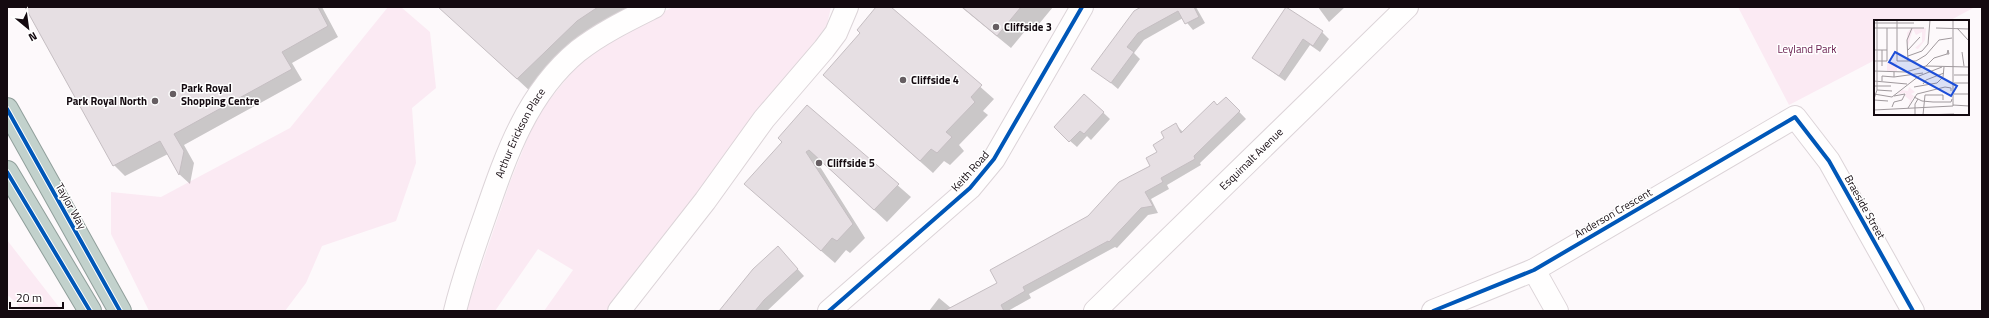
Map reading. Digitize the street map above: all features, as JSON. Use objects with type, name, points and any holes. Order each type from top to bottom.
[{"type":"highway","name":"Taylor Way","points":[[7,109],[120,311]]},
{"type":"highway","points":[[7,172],[90,311]]},
{"type":"street","name":"Arthur Erickson Place","points":[[455,311],[461,285],[505,158],[521,124],[539,92],[577,52],[597,37],[654,7]]},
{"type":"street","points":[[619,311],[705,200],[764,119],[836,33],[847,7]]},
{"type":"street","name":"Keith Road","points":[[829,311],[964,193],[982,174],[994,159],[1082,7]]},
{"type":"street","name":"Esquimalt Avenue","points":[[1095,311],[1407,7]]},
{"type":"street","name":"Anderson Crescent","points":[[1433,311],[1534,270],[1795,118]]},
{"type":"street","name":"Braeside Street","points":[[1795,118],[1829,161],[1913,311]]},
{"type":"street","points":[[1534,270],[1557,311]]},
{"type":"green space","points":[[388,7],[401,7],[430,32],[436,88],[412,108],[416,163],[396,221],[322,246],[306,283],[285,311],[149,311],[111,234],[111,192],[161,197],[290,128]]},
{"type":"green space","points":[[673,7],[831,7],[827,25],[764,110],[606,311],[544,311],[573,270],[538,249],[495,311],[466,311],[510,182],[537,115],[572,72],[598,45]]},
{"type":"green space","name":"Leyland Park","points":[[1738,7],[1975,7],[1951,20],[1874,20],[1874,61],[1789,105]]},
{"type":"green space","points":[[7,240],[62,311],[23,311],[9,296],[7,297]]},
{"type":"building","name":"Park Royal North","points":[[25,7],[318,7],[328,26],[282,52],[292,69],[174,134],[184,151],[179,175],[160,141],[113,166]]},
{"type":"building","points":[[438,7],[598,7],[577,21],[517,79]]},
{"type":"building","name":"Cliffside 4","points":[[876,7],[891,7],[982,85],[971,97],[975,102],[946,132],[952,137],[937,153],[931,149],[920,161],[823,75],[860,33],[857,30]]},
{"type":"building","name":"Cliffside 3","points":[[962,7],[1021,7],[997,36]]},
{"type":"building","points":[[1141,7],[1194,7],[1199,17],[1185,24],[1178,11],[1138,33],[1127,47],[1134,52],[1111,83],[1091,69],[1134,11]]},
{"type":"building","points":[[1286,7],[1323,31],[1313,46],[1303,39],[1279,76],[1252,58]]},
{"type":"building","points":[[1084,94],[1104,112],[1084,134],[1080,131],[1069,142],[1054,127]]},
{"type":"building","points":[[1226,97],[1240,111],[1194,156],[1195,159],[1161,178],[1163,182],[1145,192],[1153,206],[1141,208],[1109,242],[1108,241],[1023,287],[1025,291],[1001,305],[1004,311],[944,311],[997,283],[990,270],[1088,216],[1119,182],[1150,166],[1146,158],[1157,152],[1153,145],[1164,138],[1161,132],[1176,123],[1181,133],[1214,101],[1217,105]]},
{"type":"building","name":"Cliffside 5","points":[[807,105],[899,184],[874,210],[809,150],[806,152],[853,224],[837,241],[832,238],[821,251],[744,184],[782,142],[778,138]]},
{"type":"building","points":[[778,246],[798,269],[764,300],[755,311],[719,311],[753,269]]},
{"type":"cycle path","points":[[829,311],[970,188],[994,159],[1082,7]]},
{"type":"cycle path","points":[[7,109],[120,311]]},
{"type":"cycle path","points":[[1433,311],[1534,270],[1795,117],[1829,161],[1913,311]]},
{"type":"cycle path","points":[[7,172],[90,311]]},
{"type":"place","name":"Cliffside 3","points":[[996,27]]},
{"type":"place","name":"Cliffside 4","points":[[903,80]]},
{"type":"place","name":"Park Royal Shopping Centre","points":[[173,94]]},
{"type":"place","name":"Park Royal North","points":[[155,101]]},
{"type":"place","name":"Cliffside 5","points":[[819,163]]}]
